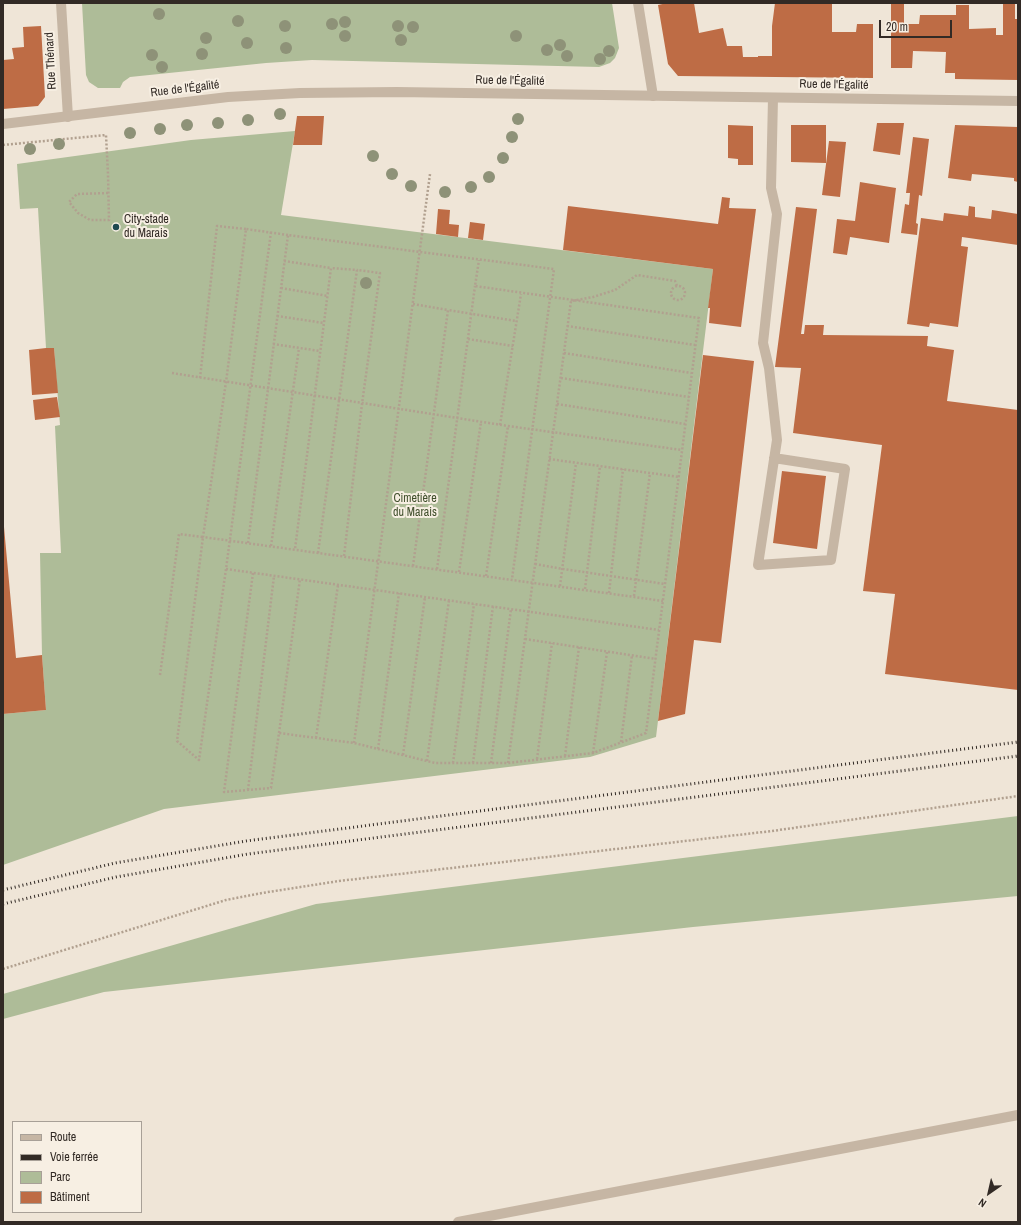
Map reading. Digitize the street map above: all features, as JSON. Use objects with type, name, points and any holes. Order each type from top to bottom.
[{"type":"street","name":"Rue Thénard","points":[[61,3],[68,117]]},
{"type":"street","points":[[638,3],[653,96]]},
{"type":"street","name":"Rue de l'Égalité","points":[[3,124],[228,97],[300,93],[397,92],[1018,101]]},
{"type":"street","points":[[773,98],[770,188],[777,214],[763,343],[769,368],[777,440],[774,458],[758,565],[831,560],[845,470],[774,458]]},
{"type":"street","points":[[458,1222],[1018,1115]]},
{"type":"path","points":[[3,145],[106,134],[109,193],[110,220],[90,220],[84,217],[69,202],[77,194],[109,193]]},
{"type":"path","points":[[354,743],[430,174]]},
{"type":"path","points":[[200,378],[216,226],[554,269],[512,579]]},
{"type":"path","points":[[246,229],[226,382],[203,537],[177,741],[199,760],[271,232]]},
{"type":"path","points":[[248,543],[288,235]]},
{"type":"path","points":[[284,260],[331,268],[380,273],[362,404],[344,556]]},
{"type":"path","points":[[437,569],[456,418],[479,260]]},
{"type":"path","points":[[294,549],[331,268]]},
{"type":"path","points":[[318,553],[357,270]]},
{"type":"path","points":[[571,301],[593,298],[615,290],[637,275],[675,281],[678,286],[681,286],[686,292],[685,296],[680,300],[673,298],[671,294],[674,287],[678,286]]},
{"type":"path","points":[[279,733],[354,743],[435,764],[508,763],[593,752],[646,733],[699,318],[521,294],[476,286]]},
{"type":"path","points":[[281,288],[328,296]]},
{"type":"path","points":[[500,425],[521,294]]},
{"type":"path","points":[[508,763],[571,301]]},
{"type":"path","points":[[413,304],[516,321]]},
{"type":"path","points":[[413,566],[448,310]]},
{"type":"path","points":[[277,316],[324,323]]},
{"type":"path","points":[[567,326],[695,345]]},
{"type":"path","points":[[468,339],[513,346]]},
{"type":"path","points":[[273,344],[320,351]]},
{"type":"path","points":[[271,546],[299,348]]},
{"type":"path","points":[[564,353],[692,373]]},
{"type":"path","points":[[172,373],[398,410],[682,450]]},
{"type":"path","points":[[560,378],[689,397]]},
{"type":"path","points":[[557,404],[685,424]]},
{"type":"path","points":[[459,572],[480,422]]},
{"type":"path","points":[[486,576],[508,426]]},
{"type":"path","points":[[550,459],[679,477]]},
{"type":"path","points":[[560,586],[576,463]]},
{"type":"path","points":[[585,590],[600,466]]},
{"type":"path","points":[[609,593],[623,469]]},
{"type":"path","points":[[634,596],[650,473]]},
{"type":"path","points":[[160,675],[179,534],[663,601]]},
{"type":"path","points":[[535,564],[665,584]]},
{"type":"path","points":[[226,569],[660,630]]},
{"type":"path","points":[[253,573],[224,792],[271,788],[300,579]]},
{"type":"path","points":[[248,790],[274,576]]},
{"type":"path","points":[[316,738],[338,585]]},
{"type":"path","points":[[378,749],[399,593]]},
{"type":"path","points":[[403,755],[425,597]]},
{"type":"path","points":[[426,761],[449,600]]},
{"type":"path","points":[[453,763],[474,604]]},
{"type":"path","points":[[473,763],[493,606]]},
{"type":"path","points":[[491,763],[511,608]]},
{"type":"path","points":[[525,639],[656,659]]},
{"type":"path","points":[[537,759],[552,643]]},
{"type":"path","points":[[565,756],[579,647]]},
{"type":"path","points":[[593,752],[607,652]]},
{"type":"path","points":[[621,742],[632,655]]},
{"type":"path","points":[[3,969],[226,900],[255,895],[339,881],[772,830],[1018,796]]},
{"type":"green space","points":[[82,3],[612,3],[619,48],[615,58],[610,63],[599,67],[312,60],[266,63],[130,77],[123,82],[120,88],[98,88],[89,82],[86,75]]},
{"type":"green space","name":"Cimetière du Marais","points":[[295,131],[281,215],[713,269],[656,737],[590,757],[164,809],[3,865],[3,714],[46,710],[42,655],[40,553],[61,553],[55,426],[60,425],[54,348],[46,348],[38,208],[20,209],[17,164],[191,140]]},
{"type":"green space","points":[[1018,816],[1018,896],[693,927],[104,992],[3,1019],[3,994],[316,904]]},
{"type":"building","points":[[667,3],[694,3],[699,33],[723,28],[727,46],[742,46],[743,57],[758,57],[772,56],[772,26],[775,3],[832,3],[832,32],[856,32],[857,24],[873,24],[873,78],[678,76],[668,64],[658,5]]},
{"type":"building","points":[[891,3],[904,3],[904,24],[919,24],[920,15],[956,15],[956,5],[969,5],[969,29],[996,28],[996,35],[1003,35],[1003,3],[1015,3],[1015,19],[1018,19],[1018,80],[955,79],[955,73],[945,73],[946,52],[913,51],[912,68],[891,68]]},
{"type":"building","points":[[41,26],[45,97],[38,106],[3,109],[3,60],[14,59],[12,48],[24,47],[23,27]]},
{"type":"building","points":[[297,116],[324,116],[322,145],[293,145]]},
{"type":"building","points":[[877,123],[904,123],[900,155],[873,151]]},
{"type":"building","points":[[728,125],[753,126],[753,165],[738,165],[738,159],[728,158]]},
{"type":"building","points":[[791,125],[826,125],[826,163],[791,162]]},
{"type":"building","points":[[955,125],[1018,127],[1018,182],[1014,181],[1014,178],[972,174],[971,181],[948,178]]},
{"type":"building","points":[[913,137],[929,139],[922,196],[919,195],[916,223],[918,224],[917,235],[901,233],[905,204],[909,205],[910,193],[906,193]]},
{"type":"building","points":[[829,141],[846,142],[840,197],[822,195]]},
{"type":"building","points":[[860,182],[896,188],[889,243],[850,237],[847,255],[833,253],[837,219],[855,221]]},
{"type":"building","points":[[722,197],[730,198],[729,208],[756,209],[741,327],[709,323],[710,308],[708,308],[713,269],[563,250],[568,206],[718,224]]},
{"type":"building","points":[[969,206],[975,207],[975,217],[991,219],[992,210],[1018,214],[1018,245],[962,237],[961,246],[968,247],[958,327],[930,323],[929,327],[907,324],[921,218],[943,221],[944,213],[968,216]]},
{"type":"building","points":[[796,207],[817,209],[801,334],[804,334],[805,325],[824,325],[823,335],[928,336],[927,346],[954,350],[947,401],[1018,410],[1018,690],[885,674],[895,594],[863,591],[882,445],[793,433],[801,368],[775,367]]},
{"type":"building","points":[[438,209],[450,210],[449,224],[459,225],[458,237],[436,234]]},
{"type":"building","points":[[470,222],[485,224],[483,240],[468,238]]},
{"type":"building","points":[[54,348],[58,393],[32,395],[29,350]]},
{"type":"building","points":[[703,355],[754,361],[721,643],[694,640],[685,714],[658,721]]},
{"type":"building","points":[[57,397],[60,417],[35,420],[33,400]]},
{"type":"building","points":[[782,471],[826,476],[817,549],[773,543]]},
{"type":"building","points":[[3,516],[16,658],[42,655],[46,710],[3,714]]},
{"type":"railway","points":[[3,890],[115,863],[246,841],[1018,742]]},
{"type":"railway","points":[[3,904],[116,877],[248,854],[1018,756]]},
{"type":"place","name":"City-stade du Marais","points":[[116,227]]}]
